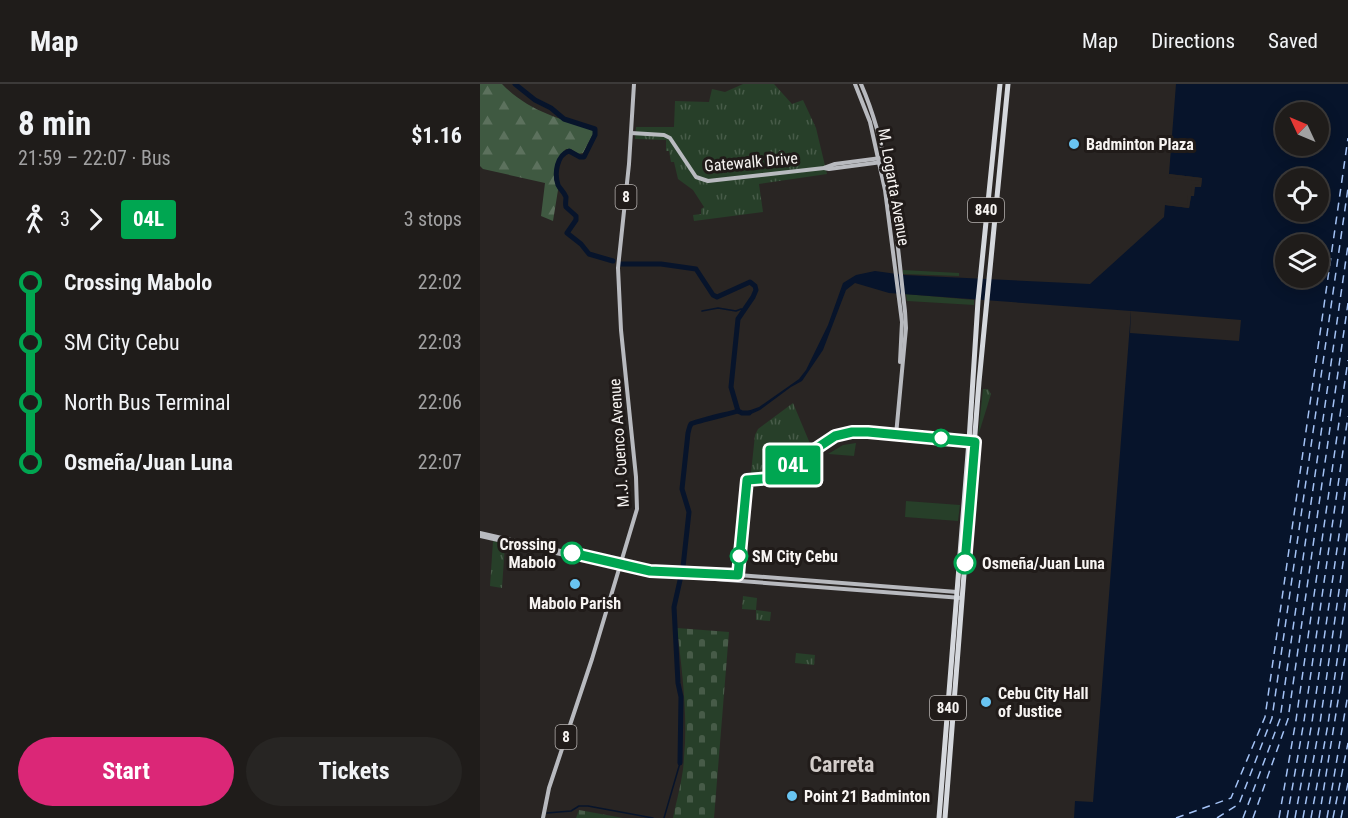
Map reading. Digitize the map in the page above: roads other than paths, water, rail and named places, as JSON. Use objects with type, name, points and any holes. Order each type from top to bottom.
[{"type":"highway","name":"840","points":[[972,441],[980,275],[1000,84]]},
{"type":"highway","name":"840","points":[[945,818],[972,441],[1008,84]]},
{"type":"highway","name":"840","points":[[939,818],[960,595]]},
{"type":"main road","name":"8","points":[[631,133],[634,84]]},
{"type":"main road","name":"M. Logarta Avenue","points":[[855,84],[870,113]]},
{"type":"main road","name":"M. Logarta Avenue","points":[[861,84],[883,160],[901,296],[904,328],[896,435]]},
{"type":"main road","name":"Gatewalk Drive","points":[[631,133],[664,135],[670,138],[692,173],[700,180],[708,181],[883,160]]},
{"type":"main road","name":"M.J. Cuenco Avenue","points":[[543,818],[549,788],[636,516],[637,490],[621,330],[618,265],[631,133]]},
{"type":"main road","points":[[742,533],[747,480],[772,478],[835,436],[868,432],[972,441]]},
{"type":"main road","points":[[480,534],[650,571],[960,595]]},
{"type":"main road","points":[[742,535],[743,538],[739,578],[742,535]]},
{"type":"water","points":[[1176,84],[1348,84],[1348,818],[1074,818],[1075,801],[1093,802],[1131,311],[889,293],[855,283],[846,290],[823,350],[802,381],[760,410],[749,415],[742,413],[759,407],[799,379],[806,370],[828,325],[843,283],[856,275],[875,271],[904,275],[1090,284],[1164,217],[1165,205],[1189,208],[1191,196],[1195,187],[1201,187],[1202,178],[1169,174]]},
{"type":"waterway","points":[[515,84],[564,119],[595,129],[595,135],[584,157],[569,151],[559,160],[557,180],[566,197],[566,207],[576,216],[576,220],[567,233],[589,254],[613,261]]},
{"type":"waterway","points":[[620,264],[661,264],[696,269],[713,295],[717,297],[750,282],[755,286],[753,297],[738,319],[731,387],[738,411],[749,413]]},
{"type":"waterway","points":[[702,311],[718,308],[745,310]]},
{"type":"waterway","points":[[680,763],[681,697],[678,683],[674,607],[683,567],[689,512],[682,489],[688,433],[693,423],[738,411]]},
{"type":"waterway","points":[[664,818],[680,763]]},
{"type":"waterway","points":[[547,813],[571,811],[579,806],[588,806],[653,818]]},
{"type":"place","name":"Badminton Plaza","points":[[1074,144]]},
{"type":"place","name":"Crossing Mabolo","points":[[572,553]]},
{"type":"place","name":"SM City Cebu","points":[[739,556]]},
{"type":"place","name":"Osmeña/Juan Luna","points":[[965,563]]},
{"type":"place","name":"Mabolo Parish","points":[[575,584]]},
{"type":"place","name":"Cebu City Hall of Justice","points":[[986,702]]},
{"type":"place","name":"Point 21 Badminton","points":[[792,796]]},
{"type":"district","name":"Carreta","points":[[842,764]]}]
